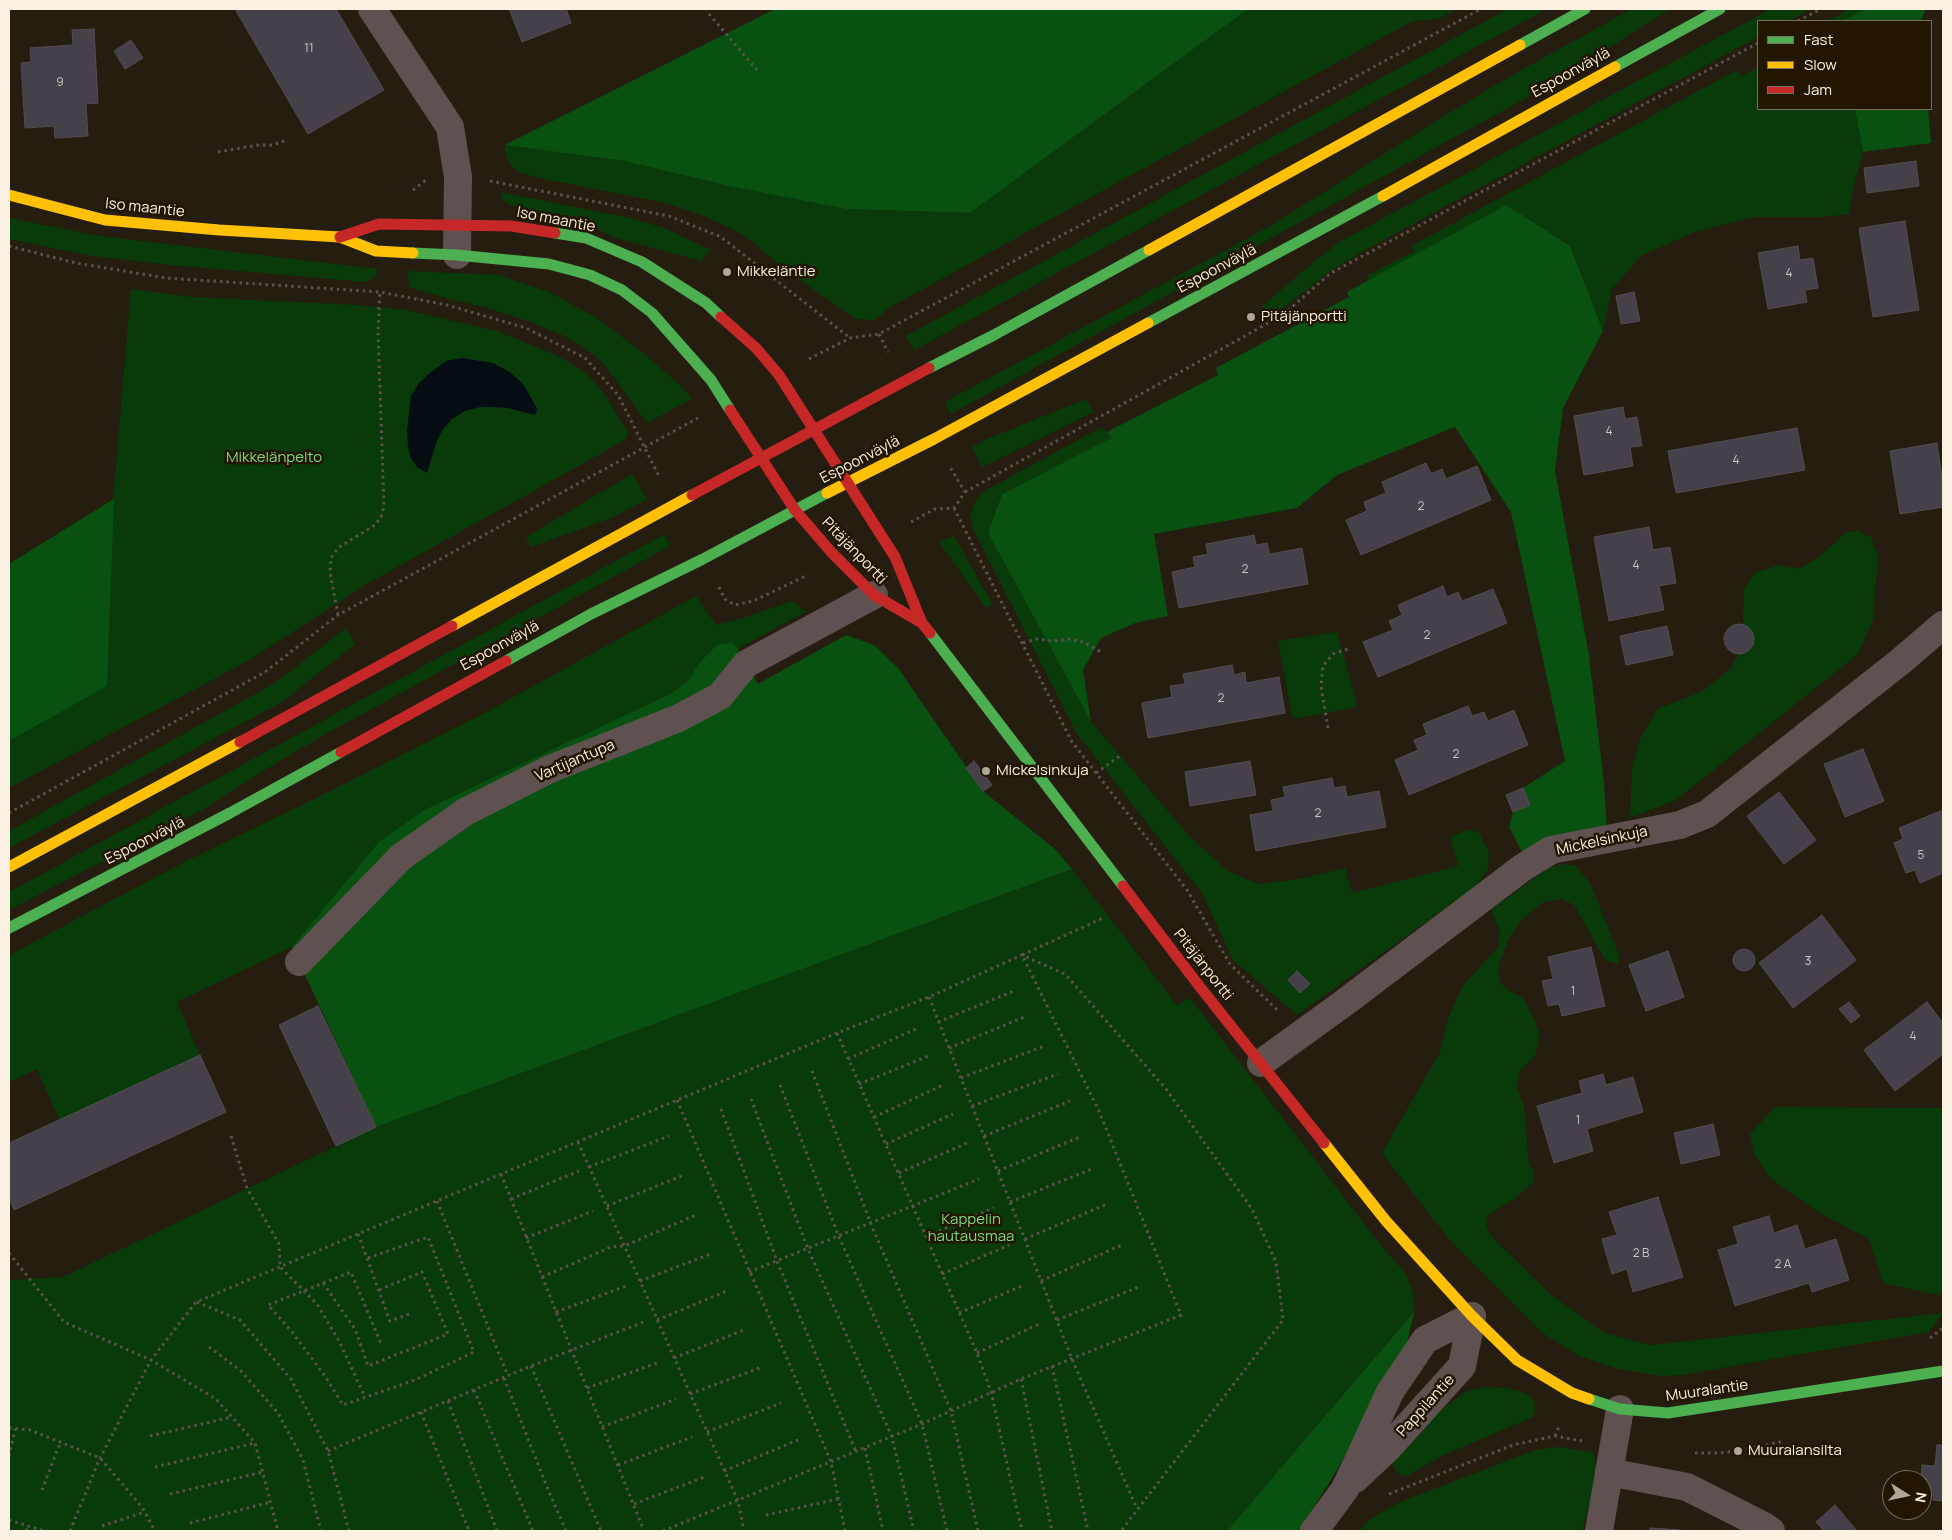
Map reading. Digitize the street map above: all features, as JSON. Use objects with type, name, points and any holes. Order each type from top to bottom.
[{"type":"main road","points":[[9,867],[940,361],[994,335],[1585,9]]},
{"type":"main road","name":"Espoonväylä","points":[[9,928],[230,813],[591,614],[703,559],[847,482],[942,435],[1299,242],[1720,9]]},
{"type":"main road","name":"Iso maantie","points":[[9,196],[105,220],[219,230],[340,237],[376,251],[457,255],[549,264],[590,275],[622,290],[652,313],[711,380],[762,458]]},
{"type":"main road","name":"Iso maantie","points":[[340,237],[378,224],[458,224],[511,226],[586,238],[642,262],[706,303],[756,348],[779,375],[814,430]]},
{"type":"main road","name":"Pitäjänportti","points":[[814,430],[895,558],[922,623],[1261,1063],[1386,1221],[1472,1316]]},
{"type":"main road","name":"Pitäjänportti","points":[[762,458],[795,510],[832,553],[874,595],[922,623]]},
{"type":"main road","name":"Muuralantie","points":[[1472,1316],[1517,1360],[1572,1393],[1620,1409],[1668,1413],[1943,1371]]},
{"type":"street","points":[[372,9],[450,127],[458,177],[457,255]]},
{"type":"street","name":"Vartijantupa","points":[[299,962],[400,857],[465,812],[550,769],[678,718],[720,696],[746,664],[874,595]]},
{"type":"street","name":"Mickelsinkuja","points":[[1261,1063],[1522,868],[1551,850],[1680,825],[1706,814],[1901,661],[1943,625]]},
{"type":"street","name":"Pappilantie","points":[[1345,1489],[1390,1392],[1425,1340],[1472,1316]]},
{"type":"street","name":"Pappilantie","points":[[1314,1531],[1345,1489],[1387,1449],[1462,1366],[1472,1316]]},
{"type":"street","points":[[1599,1531],[1620,1409]]},
{"type":"street","points":[[1611,1459],[1687,1487],[1771,1531]]},
{"type":"path","points":[[779,375],[850,338],[879,334],[1481,9]]},
{"type":"path","points":[[1800,20],[1821,9]]},
{"type":"path","points":[[709,14],[757,70]]},
{"type":"path","points":[[965,492],[1270,322],[1286,312],[1331,273],[1757,43]]},
{"type":"path","points":[[218,152],[258,145],[272,145],[287,140]]},
{"type":"path","points":[[494,182],[669,216],[721,238],[850,338]]},
{"type":"path","points":[[9,246],[76,263],[166,278],[380,292],[447,305],[526,328],[585,358],[618,395],[645,446]]},
{"type":"path","points":[[338,615],[330,572],[331,558],[338,548],[375,525],[381,517],[384,506],[378,332],[380,292]]},
{"type":"path","points":[[9,814],[265,672],[338,615],[725,404]]},
{"type":"path","points":[[954,508],[1072,742],[1187,890],[1230,964],[1301,1034]]},
{"type":"path","points":[[1023,643],[1037,639],[1053,641],[1070,639],[1083,642],[1101,652]]},
{"type":"path","points":[[1328,728],[1321,687],[1323,666],[1333,654],[1348,649]]},
{"type":"path","points":[[1096,773],[1121,755]]},
{"type":"path","points":[[70,1531],[100,1458],[152,1360],[196,1302],[836,1033],[929,997],[1112,914]]},
{"type":"path","points":[[663,1531],[892,1437],[1052,1366],[1181,1314],[1099,1111],[1022,955]]},
{"type":"path","points":[[1022,955],[1065,974],[1166,1089],[1252,1209],[1276,1262],[1283,1320],[1121,1531]]},
{"type":"path","points":[[938,1022],[1014,991]]},
{"type":"path","points":[[929,997],[1072,1359],[1137,1509]]},
{"type":"path","points":[[949,1048],[1027,1016]]},
{"type":"path","points":[[848,1059],[918,1028]]},
{"type":"path","points":[[836,1033],[977,1353],[991,1392],[1022,1531]]},
{"type":"path","points":[[961,1078],[1044,1046]]},
{"type":"path","points":[[859,1084],[931,1055]]},
{"type":"path","points":[[812,1071],[871,1224],[952,1411],[978,1531]]},
{"type":"path","points":[[972,1106],[1058,1074]]},
{"type":"path","points":[[874,1117],[943,1085]]},
{"type":"path","points":[[780,1086],[839,1237],[922,1424],[947,1531]]},
{"type":"path","points":[[750,1099],[808,1248],[892,1437],[914,1531]]},
{"type":"path","points":[[677,1100],[831,1462],[845,1531]]},
{"type":"path","points":[[984,1136],[1070,1101]]},
{"type":"path","points":[[721,1109],[777,1261],[856,1452]]},
{"type":"path","points":[[886,1144],[953,1114]]},
{"type":"path","points":[[232,1136],[247,1188],[279,1244],[280,1267],[317,1304],[339,1341],[365,1397]]},
{"type":"path","points":[[589,1167],[669,1136]]},
{"type":"path","points":[[998,1171],[1082,1136]]},
{"type":"path","points":[[578,1142],[738,1501],[744,1531]]},
{"type":"path","points":[[899,1173],[967,1143]]},
{"type":"path","points":[[1010,1202],[1094,1168]]},
{"type":"path","points":[[511,1199],[579,1171]]},
{"type":"path","points":[[501,1174],[644,1531]]},
{"type":"path","points":[[607,1206],[684,1175]]},
{"type":"path","points":[[749,1272],[979,1179]]},
{"type":"path","points":[[437,1200],[545,1482],[566,1531]]},
{"type":"path","points":[[1025,1240],[1107,1204]]},
{"type":"path","points":[[927,1236],[994,1208]]},
{"type":"path","points":[[526,1238],[593,1210]]},
{"type":"path","points":[[542,1277],[611,1247],[624,1246],[696,1215]]},
{"type":"path","points":[[358,1234],[390,1321],[409,1314]]},
{"type":"path","points":[[368,1258],[428,1237],[474,1352],[415,1380],[343,1405],[325,1376],[292,1332],[268,1306],[350,1272],[382,1346]]},
{"type":"path","points":[[1041,1281],[1124,1244]]},
{"type":"path","points":[[942,1274],[1009,1245]]},
{"type":"path","points":[[9,1253],[64,1322],[152,1360],[216,1399],[255,1443],[278,1531]]},
{"type":"path","points":[[640,1281],[714,1253]]},
{"type":"path","points":[[323,1283],[355,1329],[368,1366],[448,1334],[422,1272],[379,1290]]},
{"type":"path","points":[[556,1312],[629,1285]]},
{"type":"path","points":[[959,1313],[1024,1285]]},
{"type":"path","points":[[1057,1320],[1141,1286]]},
{"type":"path","points":[[657,1320],[727,1291]]},
{"type":"path","points":[[196,1302],[240,1320],[291,1379],[328,1451],[349,1531]]},
{"type":"path","points":[[328,1451],[531,1366],[646,1321]]},
{"type":"path","points":[[977,1353],[1039,1324]]},
{"type":"path","points":[[674,1358],[744,1330]]},
{"type":"path","points":[[209,1347],[240,1370],[278,1413],[303,1460],[321,1531]]},
{"type":"path","points":[[587,1388],[660,1362]]},
{"type":"path","points":[[531,1366],[601,1531]]},
{"type":"path","points":[[1052,1366],[1088,1531]]},
{"type":"path","points":[[690,1394],[762,1367]]},
{"type":"path","points":[[1021,1379],[1052,1531]]},
{"type":"path","points":[[474,1390],[533,1531]]},
{"type":"path","points":[[602,1426],[676,1399]]},
{"type":"path","points":[[448,1401],[496,1531]]},
{"type":"path","points":[[707,1432],[781,1403]]},
{"type":"path","points":[[421,1412],[469,1531]]},
{"type":"path","points":[[150,1436],[232,1417]]},
{"type":"path","points":[[9,1428],[30,1430],[100,1458],[142,1507],[155,1531]]},
{"type":"path","points":[[9,1456],[15,1429]]},
{"type":"path","points":[[618,1465],[692,1436]]},
{"type":"path","points":[[1384,1496],[1513,1445],[1555,1436],[1611,1459]]},
{"type":"path","points":[[724,1471],[798,1440]]},
{"type":"path","points":[[1689,1453],[1731,1452],[1784,1441]]},
{"type":"path","points":[[42,1490],[60,1443]]},
{"type":"path","points":[[155,1467],[255,1443]]},
{"type":"path","points":[[865,1448],[883,1531]]},
{"type":"path","points":[[170,1494],[263,1472]]},
{"type":"path","points":[[634,1504],[706,1476]]},
{"type":"path","points":[[766,1515],[838,1499]]},
{"type":"path","points":[[190,1523],[271,1502]]},
{"type":"path","points":[[102,1526],[145,1512]]},
{"type":"path","points":[[9,1520],[44,1531]]},
{"type":"path","points":[[26,1531],[28,1526]]},
{"type":"green space","points":[[775,9],[1248,9],[970,213],[846,209],[729,186],[624,161],[505,145]]},
{"type":"green space","points":[[1248,9],[1457,9],[1438,19],[1413,21],[892,306],[874,320],[857,319],[847,313],[783,268],[744,235],[709,218],[670,204],[518,172],[509,163],[506,155],[505,145],[624,161],[729,186],[846,209],[970,213]]},
{"type":"green space","points":[[1508,9],[1547,9],[914,350],[906,336]]},
{"type":"green space","points":[[1632,9],[1670,9],[1548,86],[951,414],[945,402],[1272,225],[1436,121],[1521,70]]},
{"type":"green space","points":[[1771,9],[1811,9],[1790,20],[1757,20],[1757,38],[1365,250],[1332,270],[1281,310],[1267,317],[1262,306],[1339,242]]},
{"type":"green space","points":[[1850,9],[1865,9],[1844,20],[1829,20]]},
{"type":"green space","points":[[1865,9],[1926,9],[1921,20],[1844,20]]},
{"type":"green space","points":[[1757,68],[1757,110],[1855,110],[1863,152],[1854,185],[1849,214],[1823,217],[1753,217],[1692,233],[1641,256],[1612,289],[1603,331],[1570,246],[1367,281],[1368,275],[1414,251],[1411,246],[1737,70],[1741,77]]},
{"type":"green space","points":[[1855,110],[1928,110],[1931,143],[1863,152]]},
{"type":"green space","points":[[500,192],[630,218],[667,229],[711,250],[701,261],[619,239],[586,225],[524,211],[503,201]]},
{"type":"green space","points":[[1506,205],[1570,246],[1603,331],[1563,408],[1555,471],[1589,655],[1604,784],[1607,828],[1548,841],[1522,852],[1509,827],[1513,812],[1530,805],[1523,788],[1565,761],[1511,512],[1455,427],[1337,475],[1297,508],[1154,534],[1168,616],[1135,623],[1101,638],[1083,670],[1091,722],[988,533],[1002,494],[1111,438],[1107,432],[1218,375],[1216,368],[1349,297],[1347,292]]},
{"type":"green space","points":[[9,218],[100,236],[378,269],[375,277],[365,282],[92,256],[9,239]]},
{"type":"green space","points":[[408,271],[499,275],[549,292],[597,318],[641,351],[683,388],[692,399],[647,423],[604,364],[584,347],[560,334],[528,321],[488,308],[409,287]]},
{"type":"green space","name":"Mikkelänpelto","points":[[131,289],[192,297],[357,305],[406,310],[497,331],[556,355],[584,371],[603,392],[628,432],[625,440],[365,585],[248,661],[9,788],[9,564],[113,499]]},
{"type":"green space","points":[[1086,399],[1093,412],[982,467],[972,447],[987,439]]},
{"type":"green space","points":[[1102,427],[1111,438],[1002,494],[988,533],[1091,722],[1192,839],[1228,871],[1258,884],[1299,879],[1345,868],[1352,893],[1458,866],[1450,837],[1469,829],[1479,833],[1489,852],[1488,869],[1476,886],[1297,1015],[1233,960],[1202,893],[1077,734],[974,531],[970,516],[974,503],[986,490]]},
{"type":"green space","points":[[632,474],[647,499],[614,517],[531,547],[526,537]]},
{"type":"green space","points":[[114,499],[107,686],[9,741],[9,564]]},
{"type":"green space","points":[[1858,531],[1871,537],[1878,556],[1873,620],[1858,654],[1676,800],[1630,818],[1632,768],[1640,739],[1657,709],[1703,691],[1730,669],[1747,641],[1743,622],[1744,589],[1755,573],[1778,565],[1798,569],[1818,558],[1846,532]]},
{"type":"green space","points":[[665,534],[670,546],[324,735],[202,810],[9,910],[9,892]]},
{"type":"green space","points":[[954,536],[993,605],[986,608],[939,542]]},
{"type":"green space","points":[[696,596],[716,625],[793,601],[805,612],[738,649],[732,643],[700,662],[688,681],[672,693],[424,810],[380,842],[292,947],[177,1002],[200,1055],[59,1120],[37,1069],[9,1082],[9,955],[186,861],[483,714]]},
{"type":"green space","points":[[346,628],[355,644],[282,702],[9,848],[9,831],[275,683]]},
{"type":"green space","points":[[1337,632],[1358,707],[1293,719],[1278,641]]},
{"type":"green space","points":[[846,635],[874,645],[898,668],[983,791],[1056,850],[1072,869],[376,1127],[292,947],[379,842],[424,810],[672,693],[688,681],[700,662],[718,644],[732,643],[738,649],[758,684]]},
{"type":"green space","points":[[1564,864],[1576,866],[1591,885],[1620,958],[1617,964],[1605,960],[1575,906],[1563,899],[1544,902],[1521,920],[1509,938],[1499,965],[1500,981],[1506,989],[1523,998],[1540,1036],[1535,1056],[1519,1072],[1517,1087],[1524,1106],[1529,1164],[1534,1172],[1533,1182],[1517,1197],[1487,1216],[1486,1224],[1491,1236],[1551,1295],[1605,1333],[1650,1345],[1943,1313],[1929,1332],[1681,1375],[1662,1376],[1618,1369],[1577,1355],[1541,1332],[1448,1238],[1382,1153],[1440,1052],[1448,1019],[1463,985],[1498,948],[1500,932],[1491,910],[1548,868]]},
{"type":"green space","name":"Kappelin hautausmaa","points":[[1072,869],[1177,1005],[1190,998],[1380,1244],[1406,1274],[1413,1292],[1414,1312],[1227,1531],[9,1531],[9,1280],[63,1277],[376,1127]]},
{"type":"green space","points":[[1775,1107],[1943,1108],[1943,1296],[1883,1283],[1869,1239],[1818,1212],[1771,1179],[1754,1154],[1750,1134]]},
{"type":"green space","points":[[1414,1312],[1407,1343],[1384,1381],[1337,1470],[1299,1531],[1227,1531]]},
{"type":"green space","points":[[1482,1387],[1507,1388],[1525,1393],[1531,1397],[1534,1403],[1533,1417],[1446,1454],[1406,1476],[1400,1475],[1393,1467],[1393,1460],[1429,1418],[1466,1392]]},
{"type":"green space","points":[[1557,1447],[1593,1452],[1598,1473],[1582,1531],[1360,1531],[1367,1521],[1400,1502],[1535,1450]]},
{"type":"shaded area","points":[[462,358],[493,363],[511,373],[524,385],[537,409],[535,415],[507,408],[494,407],[480,407],[465,411],[452,419],[443,429],[436,443],[427,473],[417,467],[411,458],[408,447],[407,430],[411,396],[419,383],[446,361]]},
{"type":"building","points":[[235,9],[336,9],[384,90],[308,134]]},
{"type":"building","points":[[509,9],[566,9],[571,23],[522,42]]},
{"type":"building","points":[[94,29],[98,103],[86,104],[88,136],[55,138],[54,126],[25,128],[21,63],[31,62],[30,48],[73,45],[72,30]]},
{"type":"building","points":[[131,40],[143,58],[125,69],[114,51]]},
{"type":"building","points":[[1916,161],[1919,186],[1867,193],[1864,168]]},
{"type":"building","points":[[1905,221],[1919,310],[1873,317],[1859,228]]},
{"type":"building","points":[[1798,246],[1800,260],[1813,258],[1818,288],[1805,290],[1807,302],[1768,309],[1758,253]]},
{"type":"building","points":[[1634,292],[1640,321],[1621,324],[1616,296]]},
{"type":"building","points":[[1623,407],[1625,419],[1637,417],[1642,446],[1630,447],[1633,466],[1584,475],[1574,416]]},
{"type":"building","points":[[1797,428],[1805,470],[1676,493],[1668,451]]},
{"type":"building","points":[[1937,443],[1943,485],[1943,507],[1900,514],[1890,451]]},
{"type":"building","points":[[1426,463],[1431,474],[1442,469],[1446,479],[1477,466],[1491,500],[1361,555],[1346,520],[1367,511],[1364,502],[1386,493],[1382,482]]},
{"type":"building","points":[[1649,527],[1653,550],[1670,547],[1676,583],[1659,586],[1664,610],[1609,621],[1594,537]]},
{"type":"building","points":[[1254,535],[1256,545],[1267,543],[1270,554],[1302,548],[1308,584],[1179,608],[1172,572],[1195,567],[1193,557],[1208,554],[1206,544]]},
{"type":"building","points":[[1443,586],[1447,597],[1458,592],[1462,601],[1493,589],[1507,623],[1378,677],[1363,642],[1393,630],[1389,621],[1402,615],[1398,605]]},
{"type":"building","points":[[1739,624],[1745,625],[1753,633],[1753,645],[1745,653],[1739,654],[1733,653],[1725,645],[1724,639],[1725,633],[1733,625]]},
{"type":"building","points":[[1667,626],[1673,655],[1626,665],[1620,636]]},
{"type":"building","points":[[1232,665],[1234,675],[1245,672],[1246,683],[1279,677],[1285,713],[1148,738],[1142,703],[1172,697],[1170,686],[1185,684],[1183,674]]},
{"type":"building","points":[[1468,706],[1472,716],[1484,712],[1488,721],[1514,710],[1528,745],[1409,795],[1395,760],[1418,750],[1414,740],[1427,735],[1423,724]]},
{"type":"building","points":[[1863,749],[1884,801],[1845,817],[1824,764]]},
{"type":"building","points":[[974,761],[992,785],[983,791],[966,768]]},
{"type":"building","points":[[1250,761],[1256,795],[1190,806],[1185,772]]},
{"type":"building","points":[[1332,778],[1334,788],[1345,786],[1347,797],[1379,791],[1386,827],[1256,851],[1250,815],[1273,811],[1271,800],[1285,797],[1283,787]]},
{"type":"building","points":[[1523,788],[1530,805],[1513,812],[1506,795]]},
{"type":"building","points":[[1779,792],[1816,840],[1784,864],[1747,816]]},
{"type":"building","points":[[1943,810],[1943,873],[1920,883],[1915,870],[1906,873],[1894,843],[1903,839],[1899,828]]},
{"type":"building","points":[[1822,915],[1856,960],[1793,1008],[1759,963]]},
{"type":"building","points":[[1591,947],[1605,1006],[1562,1016],[1559,1004],[1548,1006],[1542,981],[1553,979],[1548,957]]},
{"type":"building","points":[[1744,949],[1754,956],[1755,960],[1748,970],[1744,971],[1734,964],[1733,960],[1740,950]]},
{"type":"building","points":[[1668,951],[1684,997],[1646,1011],[1629,965]]},
{"type":"building","points":[[1297,971],[1310,984],[1300,993],[1288,980]]},
{"type":"building","points":[[1849,1002],[1860,1016],[1851,1023],[1839,1009]]},
{"type":"building","points":[[1927,1002],[1943,1023],[1943,1054],[1895,1091],[1864,1050]]},
{"type":"building","points":[[318,1006],[376,1127],[336,1146],[279,1025]]},
{"type":"building","points":[[200,1055],[226,1112],[14,1210],[9,1197],[9,1143]]},
{"type":"building","points":[[1603,1074],[1606,1085],[1633,1077],[1643,1112],[1587,1129],[1593,1151],[1554,1163],[1537,1106],[1582,1093],[1579,1081]]},
{"type":"building","points":[[1713,1124],[1720,1155],[1681,1164],[1674,1133]]},
{"type":"building","points":[[1658,1197],[1683,1277],[1633,1292],[1627,1269],[1612,1274],[1602,1239],[1617,1235],[1609,1212]]},
{"type":"building","points":[[1769,1216],[1774,1233],[1797,1225],[1805,1249],[1836,1239],[1849,1280],[1812,1292],[1809,1283],[1735,1306],[1718,1250],[1738,1244],[1733,1227]]},
{"type":"building","points":[[1937,1445],[1943,1445],[1943,1501],[1933,1500],[1932,1470],[1922,1470],[1922,1465],[1935,1466]]},
{"type":"building","points":[[1835,1505],[1857,1531],[1824,1531],[1816,1522]]},
{"type":"building","points":[[1650,1528],[1681,1530],[1681,1531],[1650,1531]]},
{"type":"traffic: fast","points":[[1520,45],[1585,9]]},
{"type":"traffic: fast","points":[[1615,67],[1720,9]]},
{"type":"traffic: fast","points":[[1148,323],[1383,196]]},
{"type":"traffic: fast","points":[[555,233],[586,238],[642,262],[706,303],[721,317]]},
{"type":"traffic: fast","points":[[929,368],[994,335],[1149,250]]},
{"type":"traffic: fast","points":[[413,253],[457,255],[549,264],[590,275],[622,290],[652,313],[711,380],[730,410]]},
{"type":"traffic: fast","points":[[506,661],[591,614],[703,559],[827,493]]},
{"type":"traffic: fast","points":[[930,633],[1123,886]]},
{"type":"traffic: fast","points":[[9,928],[230,813],[341,752]]},
{"type":"traffic: fast","points":[[1589,1399],[1620,1409],[1668,1413],[1943,1371]]},
{"type":"traffic: slow","points":[[1149,250],[1520,45]]},
{"type":"traffic: slow","points":[[1383,196],[1615,67]]},
{"type":"traffic: slow","points":[[9,195],[105,220],[219,230],[340,237],[376,251],[413,253]]},
{"type":"traffic: slow","points":[[827,493],[934,439],[1148,323]]},
{"type":"traffic: slow","points":[[452,626],[692,495]]},
{"type":"traffic: slow","points":[[9,867],[240,742]]},
{"type":"traffic: slow","points":[[1324,1143],[1386,1221],[1472,1316],[1517,1360],[1572,1393],[1589,1399]]},
{"type":"traffic: jam","points":[[340,237],[379,224],[511,226],[555,233]]},
{"type":"traffic: jam","points":[[721,317],[756,348],[779,375],[895,557],[922,623],[930,633]]},
{"type":"traffic: jam","points":[[692,495],[929,368]]},
{"type":"traffic: jam","points":[[730,410],[795,510],[832,553],[874,595],[922,623]]},
{"type":"traffic: jam","points":[[240,742],[452,626]]},
{"type":"traffic: jam","points":[[341,752],[506,661]]},
{"type":"traffic: jam","points":[[1123,886],[1200,987],[1324,1143]]},
{"type":"place","name":"Mikkeläntie","points":[[727,272]]},
{"type":"place","name":"Pitäjänportti","points":[[1251,317]]},
{"type":"place","name":"Mickelsinkuja","points":[[986,771]]},
{"type":"place","name":"Muuralansilta","points":[[1738,1451]]}]
